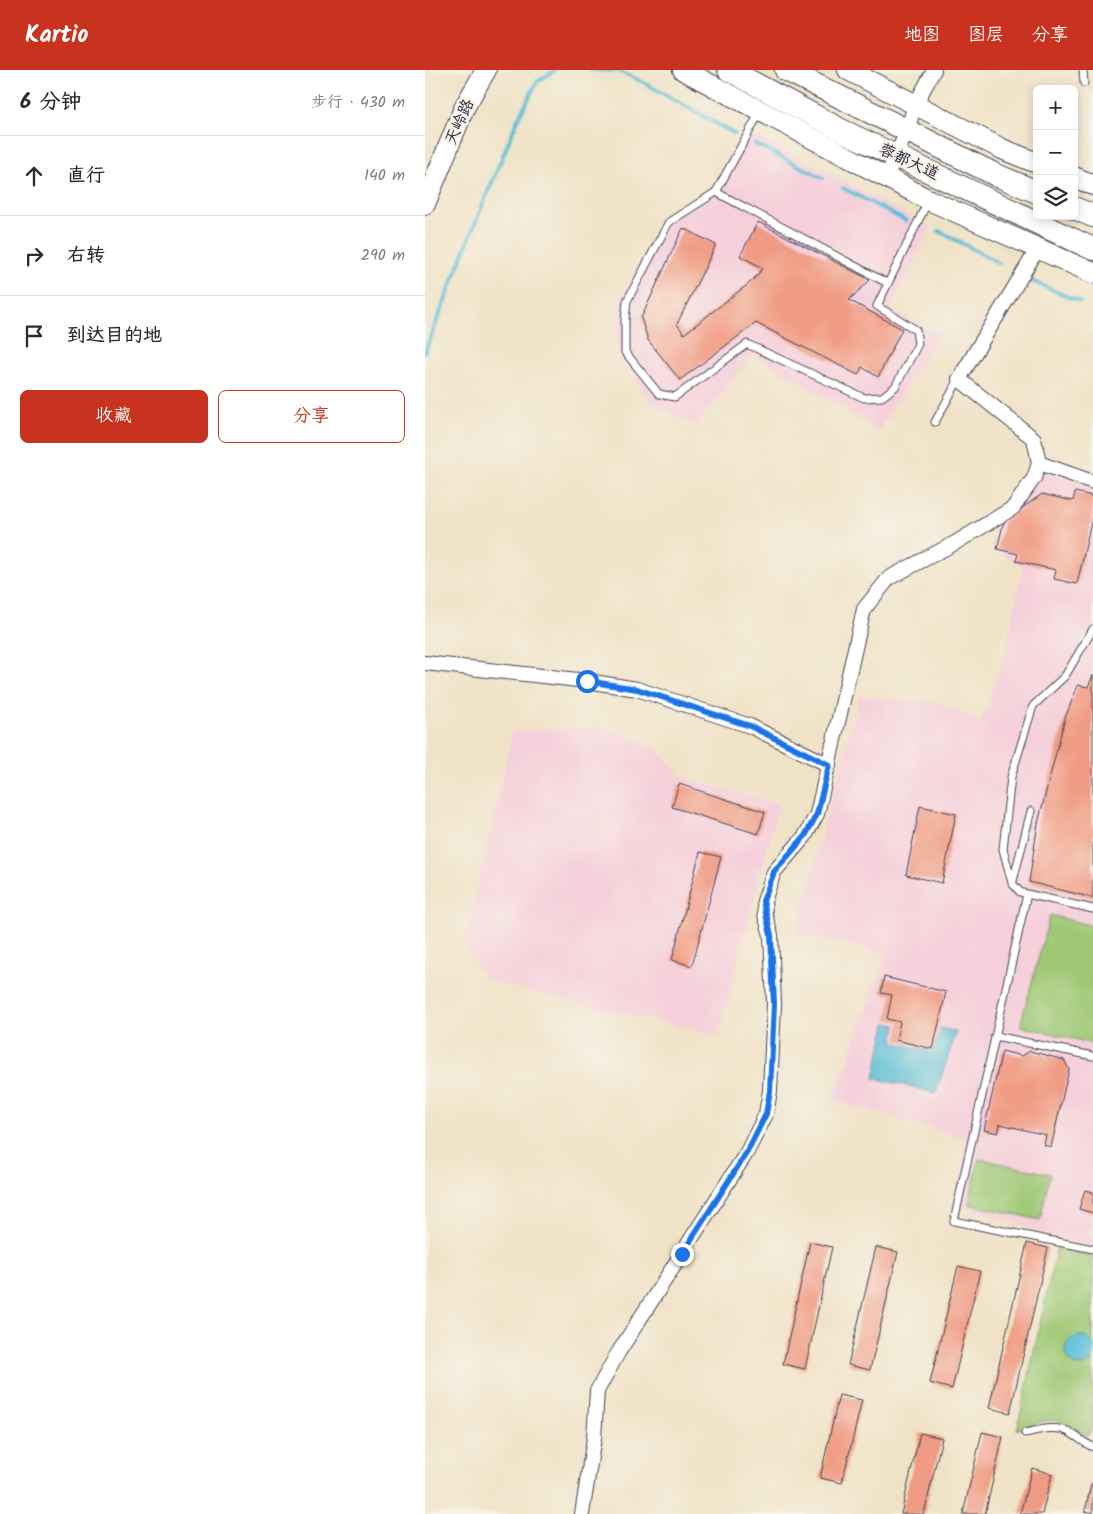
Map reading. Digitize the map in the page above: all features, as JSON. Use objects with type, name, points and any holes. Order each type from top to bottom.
[{"type":"main road","name":"蓉都大道","points":[[729,70],[843,131],[1093,249]]},
{"type":"main road","name":"蓉都大道","points":[[786,70],[996,175],[1033,190]]},
{"type":"main road","points":[[1078,210],[1093,216]]},
{"type":"street","name":"天岭路","points":[[425,204],[465,106],[486,70]]},
{"type":"street","points":[[683,70],[929,200],[1037,250],[1093,273]]},
{"type":"street","points":[[848,70],[1003,149],[1033,161]]},
{"type":"street","points":[[886,178],[907,131],[915,105],[934,70]]},
{"type":"street","points":[[1078,179],[1093,185]]},
{"type":"street","points":[[582,1514],[594,1438],[597,1391],[618,1353],[747,1152],[766,1114],[770,1091],[774,1004],[771,935],[763,901],[774,872],[805,836],[817,814],[863,609],[889,578],[955,543],[1013,508],[1031,484],[1039,463],[1035,439],[959,380],[1037,250]]},
{"type":"street","points":[[1039,463],[1093,482]]},
{"type":"street","points":[[425,663],[587,681],[637,689],[750,726],[829,765]]},
{"type":"lane","points":[[1083,70],[1084,83]]},
{"type":"lane","points":[[760,112],[716,192],[669,222],[627,301],[625,352],[659,394],[675,397],[747,344],[864,398],[882,396],[895,387],[918,344],[915,330],[877,306],[929,200]]},
{"type":"lane","points":[[716,192],[887,283]]},
{"type":"lane","points":[[935,422],[959,380]]},
{"type":"lane","points":[[1093,628],[1065,676],[1033,706],[1013,768],[1005,814],[1003,849],[1012,883],[1020,892],[1093,909]]},
{"type":"lane","points":[[1012,883],[1031,811]]},
{"type":"lane","points":[[1027,894],[954,1221],[1093,1249]]},
{"type":"lane","points":[[995,1036],[1093,1056]]},
{"type":"lane","points":[[1025,1433],[1050,1428],[1068,1431],[1080,1442],[1093,1447]]},
{"type":"shaded area","points":[[742,129],[931,227],[890,309],[939,334],[879,430],[753,354],[695,426],[651,402],[617,351],[618,304],[666,217],[715,184]]},
{"type":"shaded area","points":[[1043,472],[1093,487],[1093,1250],[954,1203],[966,1138],[833,1100],[887,953],[796,933],[859,696],[937,702],[981,723],[1003,660],[1023,568],[992,546],[999,523]]},
{"type":"shaded area","points":[[603,727],[655,747],[681,777],[779,804],[718,1036],[484,980],[464,943],[513,731]]},
{"type":"green space","points":[[1050,915],[1093,926],[1093,1044],[1020,1026]]},
{"type":"green space","points":[[979,1159],[1050,1174],[1040,1220],[969,1204]]},
{"type":"green space","points":[[1057,1246],[1093,1257],[1093,1427],[1087,1436],[1068,1425],[1053,1421],[1038,1423],[1017,1430]]},
{"type":"water","points":[[886,1023],[896,1025],[893,1042],[933,1052],[941,1028],[956,1032],[936,1093],[874,1078]]},
{"type":"water","points":[[1080,1336],[1091,1340],[1095,1351],[1091,1362],[1080,1366],[1069,1362],[1065,1351],[1069,1340]]},
{"type":"building","points":[[758,222],[870,280],[849,300],[902,329],[878,377],[862,367],[858,375],[756,323],[680,380],[648,340],[641,318],[683,228],[716,245],[677,324],[684,334],[752,281],[763,268],[740,256]]},
{"type":"building","points":[[1075,492],[1093,496],[1093,514],[1077,584],[1054,579],[1056,570],[1016,561],[1018,554],[997,549],[1004,521],[1042,494],[1073,501]]},
{"type":"building","points":[[1093,675],[1093,898],[1029,882],[1038,823],[1065,718],[1078,685],[1088,687]]},
{"type":"building","points":[[679,784],[765,812],[758,834],[672,807]]},
{"type":"building","points":[[920,806],[956,814],[942,883],[906,875]]},
{"type":"building","points":[[700,852],[721,857],[692,966],[672,960]]},
{"type":"building","points":[[884,977],[946,992],[933,1049],[896,1040],[900,1022],[887,1019],[892,995],[881,993]]},
{"type":"building","points":[[1002,1051],[1022,1056],[1030,1051],[1064,1060],[1069,1069],[1051,1147],[1044,1145],[1046,1135],[1000,1124],[998,1133],[984,1130]]},
{"type":"building","points":[[1085,1190],[1093,1192],[1093,1213],[1079,1209]]},
{"type":"building","points":[[810,1242],[832,1247],[805,1369],[783,1364]]},
{"type":"building","points":[[1027,1243],[1048,1248],[1010,1413],[989,1408]]},
{"type":"building","points":[[876,1247],[898,1252],[870,1370],[848,1365]]},
{"type":"building","points":[[958,1266],[980,1271],[952,1389],[930,1383]]},
{"type":"building","points":[[839,1395],[862,1400],[842,1483],[820,1478]]},
{"type":"building","points":[[982,1432],[1003,1437],[985,1514],[963,1514]]},
{"type":"building","points":[[920,1433],[942,1438],[924,1514],[901,1514]]},
{"type":"building","points":[[1032,1468],[1052,1474],[1042,1514],[1020,1514]]},
{"type":"building","points":[[1091,1484],[1093,1484],[1093,1513],[1085,1511]]},
{"type":"waterway","points":[[425,352],[518,119],[537,82],[555,70]]},
{"type":"waterway","points":[[591,70],[618,71],[641,81],[735,134]]},
{"type":"waterway","points":[[755,144],[823,178]]},
{"type":"waterway","points":[[843,188],[906,221]]},
{"type":"waterway","points":[[939,231],[999,263]]},
{"type":"waterway","points":[[1032,281],[1080,302]]},
{"type":"route","points":[[587,681],[637,689],[750,726],[829,765],[817,814],[805,836],[774,872],[763,901],[771,935],[774,1004],[770,1091],[766,1114],[747,1152],[682,1254]]}]
